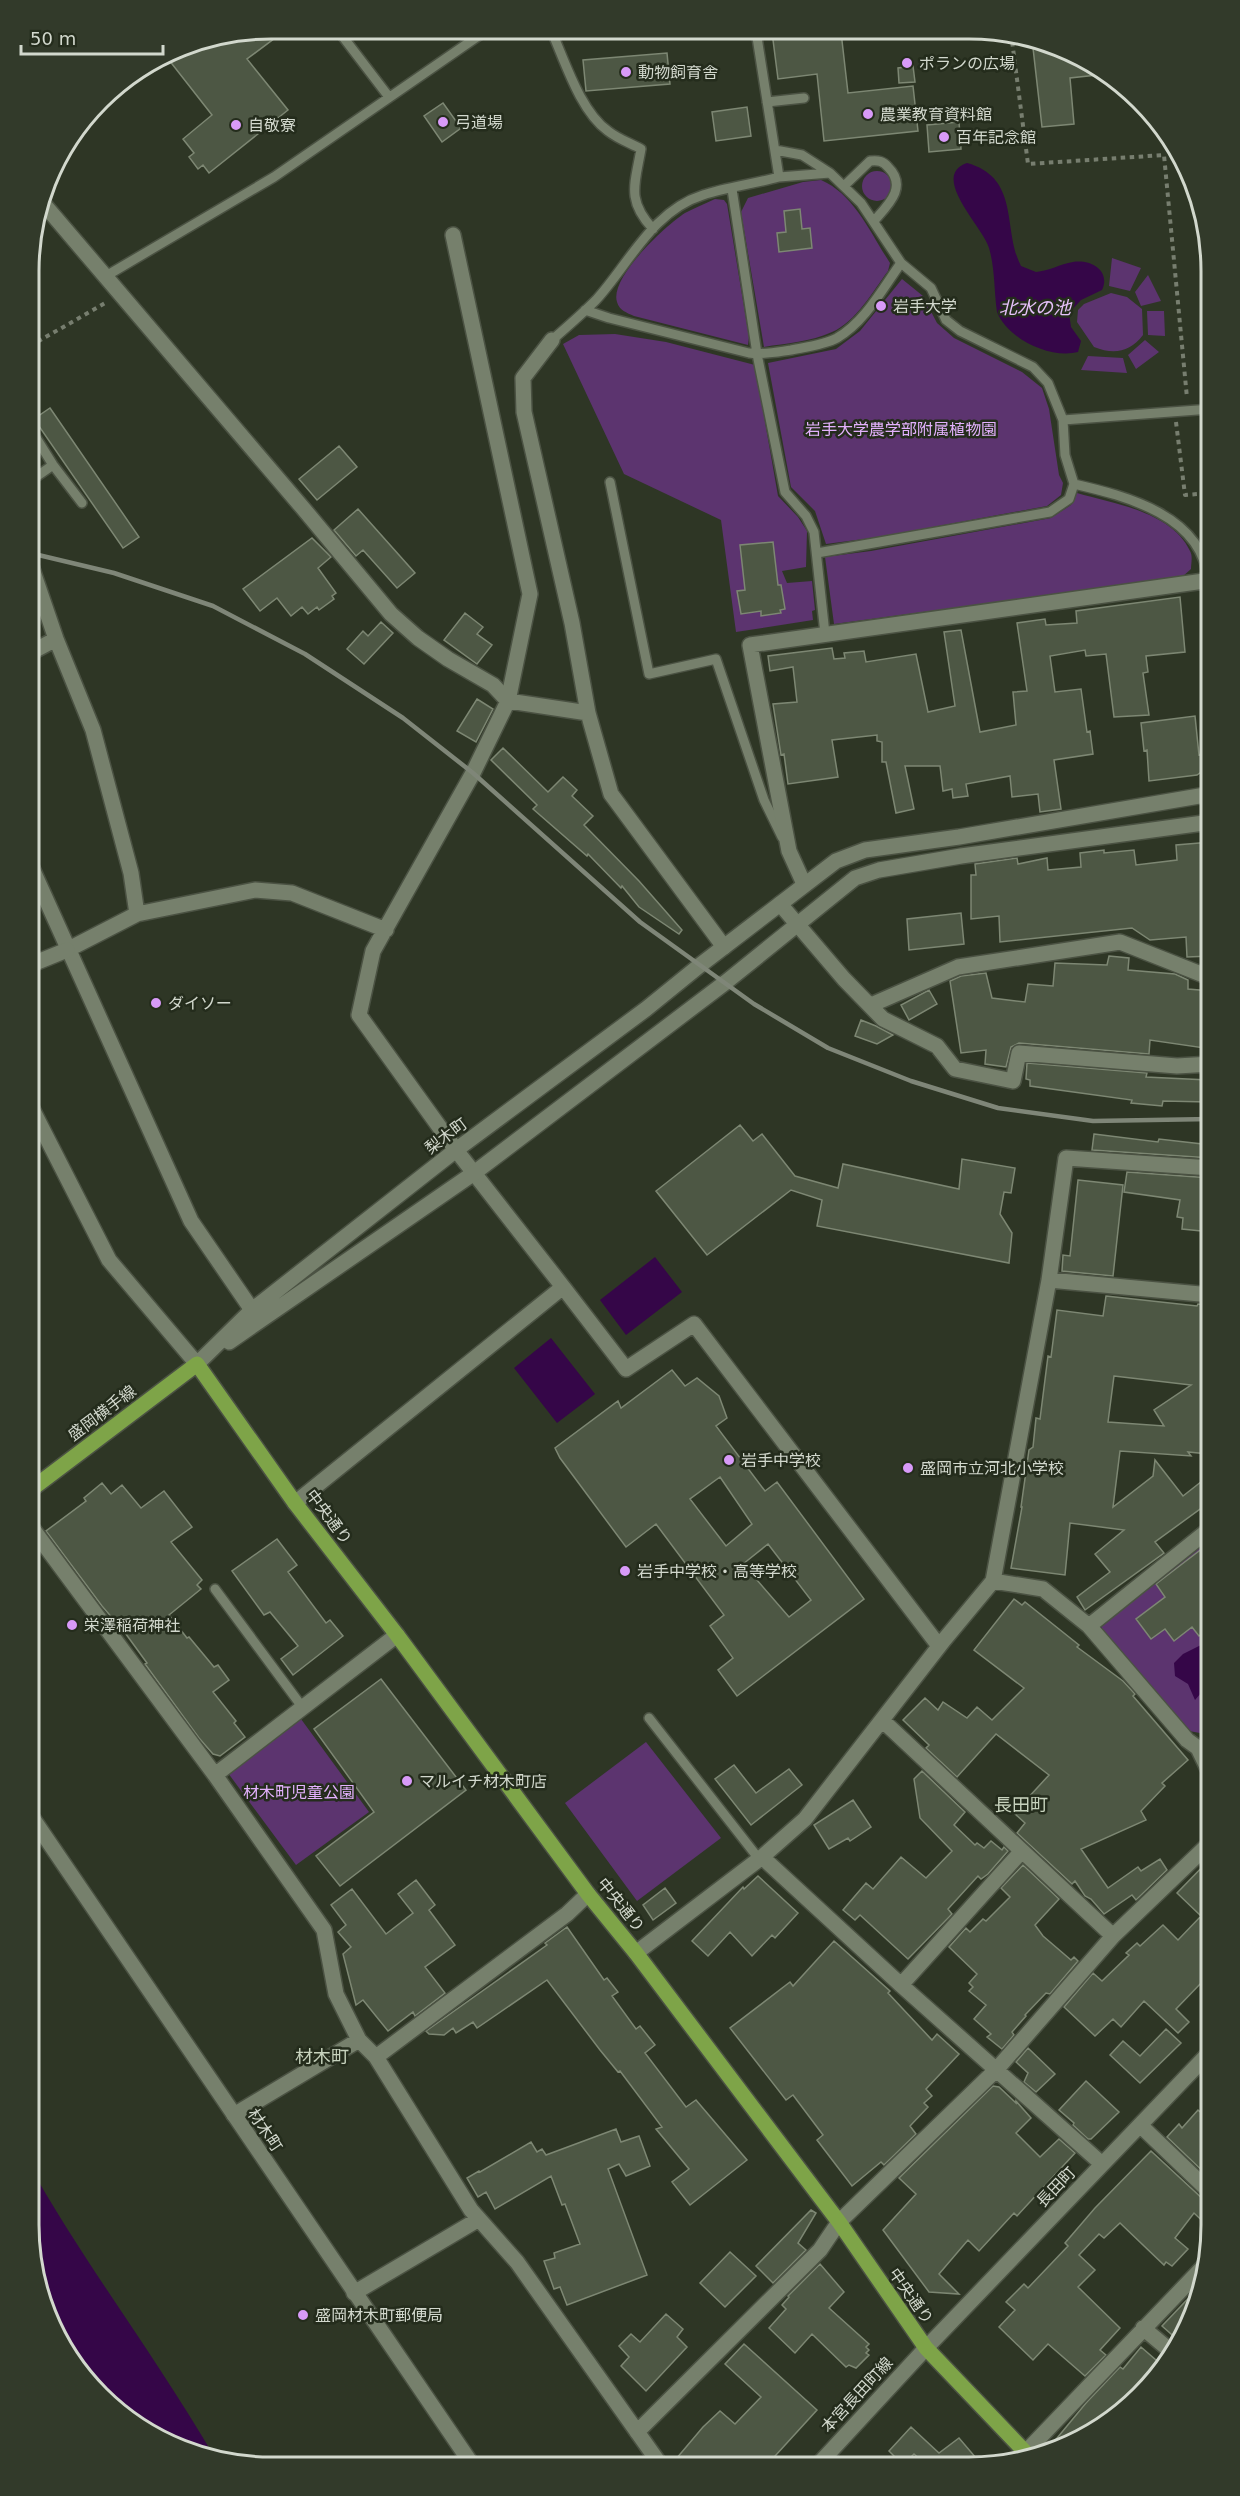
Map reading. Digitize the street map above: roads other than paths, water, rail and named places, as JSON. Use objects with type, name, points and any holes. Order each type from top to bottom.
[{"type":"main road","name":"盛岡横手線","points":[[39,1483],[197,1364]]},
{"type":"main road","name":"中央通り","points":[[197,1364],[295,1503],[397,1635],[588,1894],[636,1953],[839,2222],[926,2348],[1021,2451]]},
{"type":"street","points":[[48,209],[391,614],[418,638],[448,659],[493,685],[508,701],[588,713]]},
{"type":"street","points":[[453,235],[530,594],[508,701],[473,773],[373,951],[359,1014],[456,1150],[626,1369],[694,1324],[939,1646]]},
{"type":"street","points":[[552,340],[523,378],[524,412],[572,623],[588,713],[611,794],[724,947]]},
{"type":"street","points":[[804,884],[789,851],[750,645],[1201,582]]},
{"type":"street","points":[[39,589],[56,639],[93,730],[131,873],[137,914]]},
{"type":"street","points":[[39,648],[56,639]]},
{"type":"street","name":"梨木町","points":[[197,1364],[252,1310],[456,1150],[646,1009],[836,861],[865,850],[959,837],[1201,796]]},
{"type":"street","points":[[39,1123],[109,1260],[197,1364],[474,1173],[726,982],[855,878],[879,870],[961,855],[1201,823]]},
{"type":"street","points":[[39,885],[191,1221],[252,1310]]},
{"type":"street","points":[[39,961],[67,950],[137,914],[255,890],[292,893],[386,930]]},
{"type":"street","points":[[780,904],[844,979],[883,1019],[937,1047],[955,1069],[1013,1082],[1019,1053],[1177,1066],[1201,1065]]},
{"type":"street","points":[[871,1005],[958,968],[1120,942],[1201,974]]},
{"type":"street","points":[[636,1953],[760,1858],[805,1820],[939,1646],[993,1581],[1049,1280],[1066,1158],[1201,1167]]},
{"type":"street","points":[[1049,1280],[1201,1294]]},
{"type":"street","points":[[295,1503],[563,1287]]},
{"type":"street","points":[[1089,1626],[1201,1536]]},
{"type":"street","points":[[39,1538],[214,1775],[324,1930],[336,1994],[359,2040],[376,2057],[479,2219],[517,2262],[655,2457]]},
{"type":"street","points":[[993,1581],[1043,1589],[1089,1626],[1186,1740],[1198,1748],[1201,1754]]},
{"type":"street","points":[[214,1775],[397,1635]]},
{"type":"street","points":[[882,1720],[1113,1936]]},
{"type":"street","name":"材木町","points":[[39,1828],[467,2457]]},
{"type":"street","points":[[901,1985],[1021,1852]]},
{"type":"street","points":[[637,2432],[820,2250],[839,2222],[997,2069],[1113,1936],[1201,1852]]},
{"type":"street","points":[[760,1858],[1102,2164]]},
{"type":"street","points":[[376,2057],[567,1914],[588,1894]]},
{"type":"street","points":[[234,2115],[359,2040]]},
{"type":"street","name":"長田町","points":[[926,2348],[1201,2061]]},
{"type":"street","points":[[1140,2125],[1201,2183]]},
{"type":"street","points":[[354,2293],[479,2219]]},
{"type":"street","points":[[1032,2448],[1196,2274]]},
{"type":"street","points":[[1143,2328],[1166,2347]]},
{"type":"street","name":"本宮長田町線","points":[[825,2457],[926,2348]]},
{"type":"lane","points":[[345,39],[389,97]]},
{"type":"lane","points":[[106,276],[274,177],[474,39]]},
{"type":"lane","points":[[556,39],[579,93],[591,114],[607,131],[641,149],[633,193],[645,220],[654,229]]},
{"type":"lane","points":[[757,39],[779,177]]},
{"type":"lane","points":[[767,102],[804,99]]},
{"type":"lane","points":[[775,150],[802,155],[845,184],[861,202],[901,263],[931,288],[946,320],[960,331],[1033,368],[1048,383],[1063,420],[1065,455],[1074,484],[1069,499],[1050,512],[817,553]]},
{"type":"lane","points":[[845,184],[870,161],[883,162],[891,170],[897,181],[897,188],[890,203],[874,221]]},
{"type":"lane","points":[[552,340],[597,299],[633,250],[681,206],[702,195],[779,177],[830,173]]},
{"type":"lane","points":[[732,189],[757,354],[784,492],[806,516],[814,532],[825,634]]},
{"type":"lane","points":[[585,310],[609,318],[757,354],[820,344],[837,338],[852,326],[870,306],[901,263]]},
{"type":"lane","points":[[1063,420],[1201,410]]},
{"type":"lane","points":[[39,442],[82,503]]},
{"type":"lane","points":[[39,474],[53,465]]},
{"type":"lane","points":[[610,482],[649,674],[716,659],[764,800],[789,851]]},
{"type":"lane","points":[[1074,484],[1118,497],[1174,521],[1187,532],[1201,552]]},
{"type":"lane","points":[[215,1589],[303,1708]]},
{"type":"lane","points":[[649,1718],[760,1858]]},
{"type":"water","name":"北水の池","points":[[967,163],[984,170],[996,180],[1003,193],[1015,252],[1021,266],[1036,272],[1068,263],[1086,262],[1102,272],[1104,283],[1102,290],[1081,300],[1069,313],[1071,327],[1081,341],[1078,352],[1043,350],[1020,338],[1002,322],[997,312],[989,248],[956,190],[954,179],[957,170]]},
{"type":"water","points":[[655,1257],[682,1292],[626,1335],[600,1300]]},
{"type":"water","points":[[551,1338],[595,1394],[557,1423],[514,1368]]},
{"type":"water","points":[[1201,1645],[1201,1693],[1195,1700],[1188,1684],[1175,1676],[1174,1663],[1183,1654]]},
{"type":"water","points":[[39,2182],[74,2239],[209,2449],[182,2439],[142,2418],[107,2389],[78,2354],[57,2314],[43,2270],[39,2240]]},
{"type":"railway","points":[[39,555],[114,573],[213,606],[305,654],[403,718],[473,773],[640,922],[754,1004],[828,1048],[911,1081],[998,1108],[1093,1121],[1201,1119]]},
{"type":"place","name":"ポランの広場","points":[[907,63]]},
{"type":"place","name":"動物飼育舎","points":[[626,72]]},
{"type":"place","name":"農業教育資料館","points":[[868,114]]},
{"type":"place","name":"弓道場","points":[[443,122]]},
{"type":"place","name":"自敬寮","points":[[236,125]]},
{"type":"place","name":"百年記念館","points":[[944,137]]},
{"type":"place","name":"岩手大学","points":[[881,306]]},
{"type":"place","name":"ダイソー","points":[[156,1003]]},
{"type":"place","name":"岩手中学校","points":[[729,1460]]},
{"type":"place","name":"盛岡市立河北小学校","points":[[908,1468]]},
{"type":"place","name":"岩手中学校・高等学校","points":[[625,1571]]},
{"type":"place","name":"栄澤稲荷神社","points":[[72,1625]]},
{"type":"place","name":"マルイチ材木町店","points":[[407,1781]]},
{"type":"place","name":"盛岡材木町郵便局","points":[[303,2315]]},
{"type":"district","name":"長田町","points":[[1021,1804]]},
{"type":"district","name":"材木町","points":[[322,2056]]},
{"type":"park label","name":"岩手大学農学部附属植物園","points":[[901,429]]},
{"type":"park label","name":"材木町児童公園","points":[[299,1792]]}]
